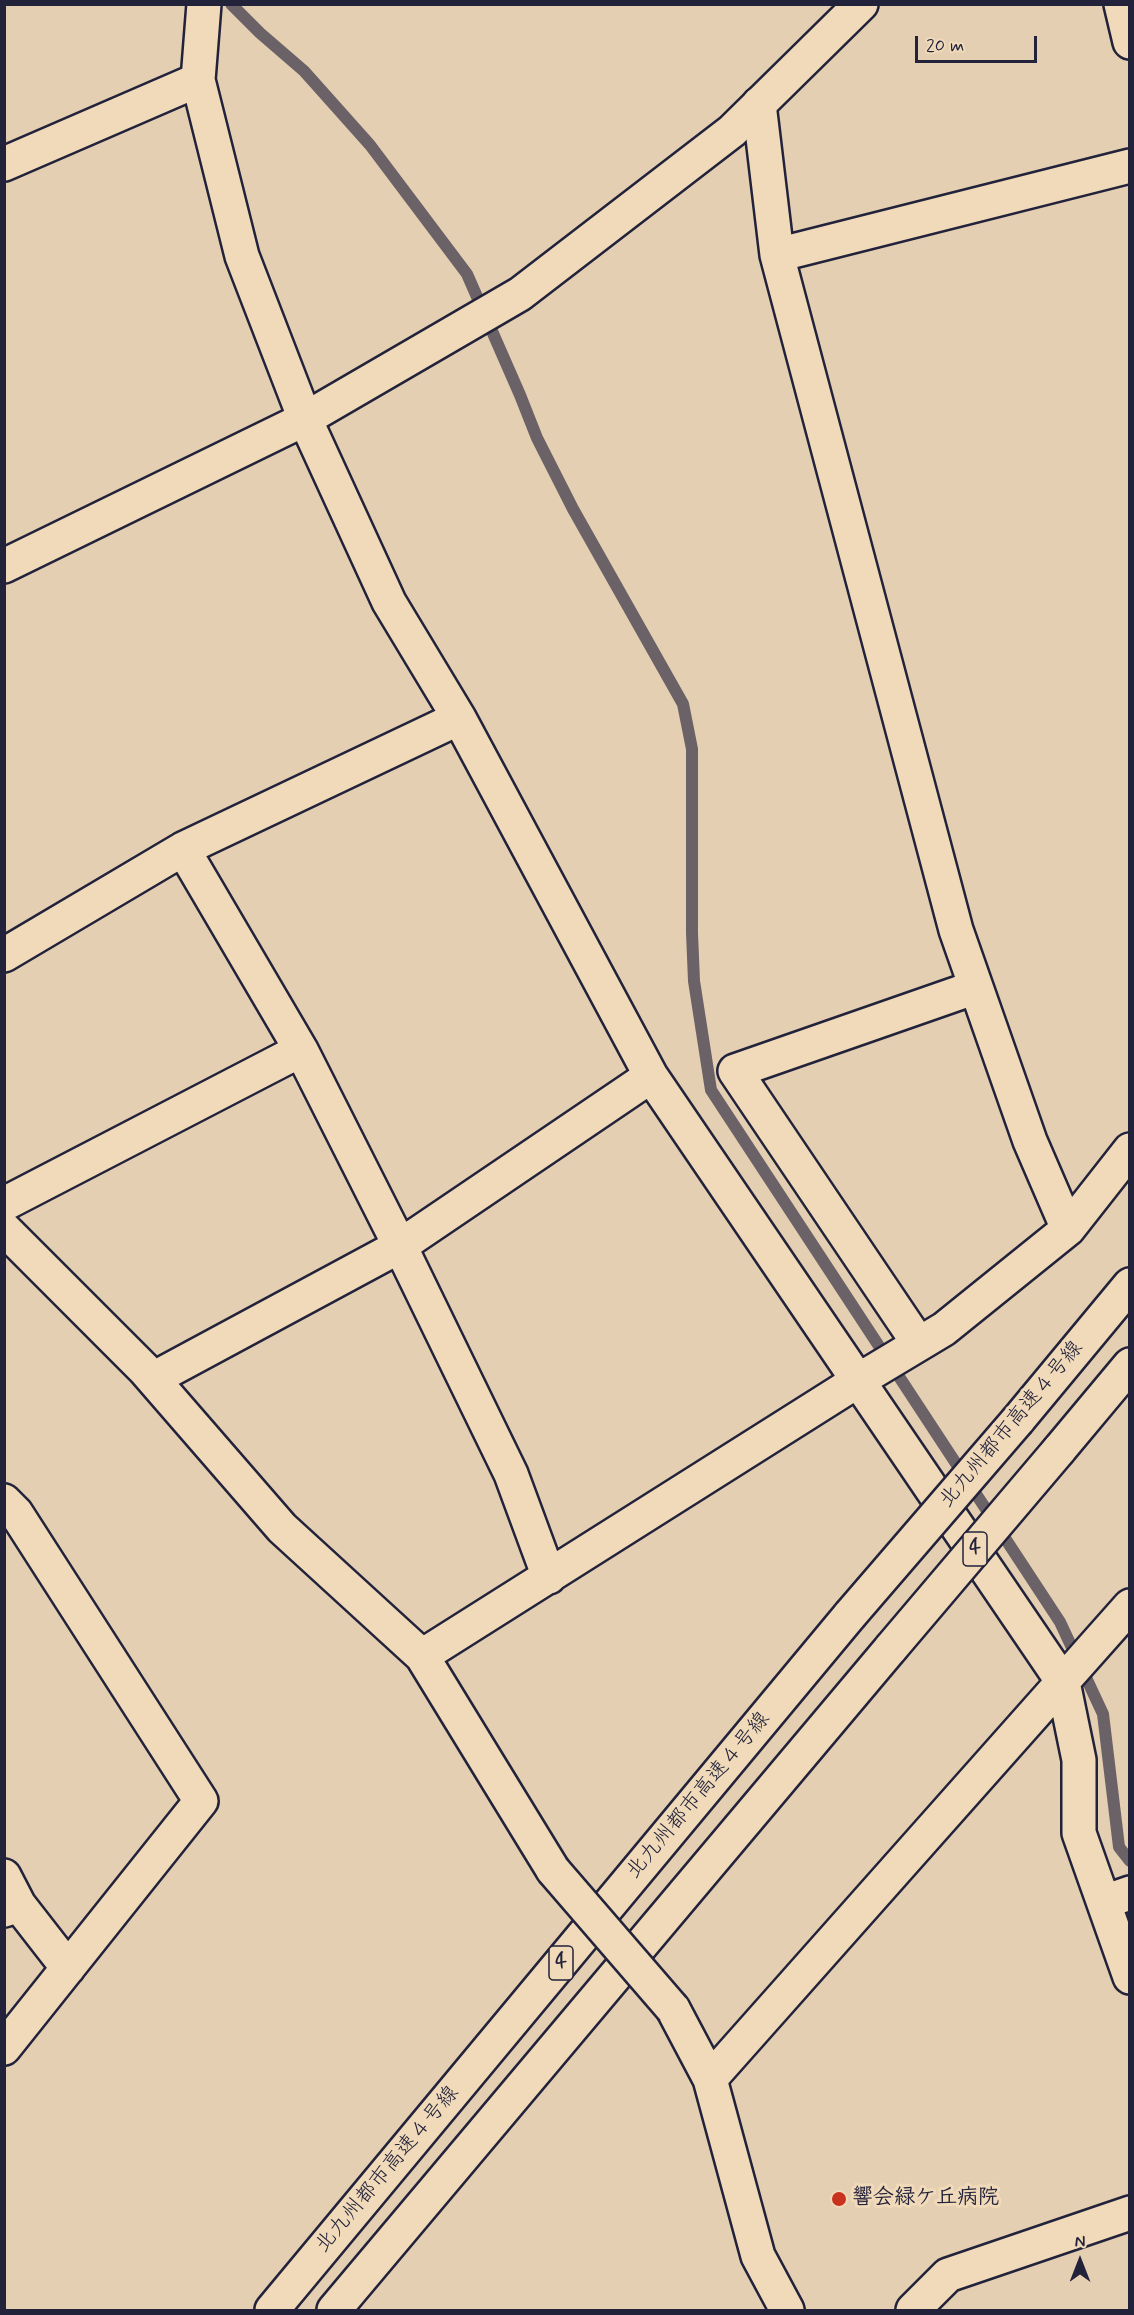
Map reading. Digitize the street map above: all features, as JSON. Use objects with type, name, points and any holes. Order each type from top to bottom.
[{"type":"main road","points":[[4,566],[305,419],[520,294],[732,131],[861,4]]},
{"type":"main road","points":[[1121,4],[1130,42]]},
{"type":"main road","points":[[201,6],[198,80],[242,256],[305,419],[388,602],[459,718],[651,1076],[860,1380],[1063,1682],[1079,1760],[1079,1833],[1117,1897],[1130,1977]]},
{"type":"main road","points":[[4,164],[198,80]]},
{"type":"main road","points":[[759,104],[777,255],[952,918],[1030,1141],[1068,1229]]},
{"type":"main road","points":[[777,255],[1130,166]]},
{"type":"main road","points":[[4,955],[183,849],[459,718]]},
{"type":"main road","points":[[183,849],[301,1050],[400,1246],[511,1474],[549,1577]]},
{"type":"main road","points":[[919,1344],[735,1071],[976,987]]},
{"type":"main road","points":[[4,1204],[301,1050]]},
{"type":"main road","points":[[153,1379],[400,1246],[651,1076]]},
{"type":"main road","points":[[422,1656],[944,1329],[1068,1229],[1130,1150]]},
{"type":"main road","points":[[4,1229],[153,1379],[282,1528],[422,1656],[553,1870],[674,2009],[710,2079],[758,2256],[787,2310]]},
{"type":"main road","name":"北九州都市高速４号線","points":[[272,2310],[850,1615],[1018,1420],[1130,1285]]},
{"type":"main road","name":"4","points":[[334,2310],[1130,1365]]},
{"type":"main road","points":[[4,2048],[201,1801],[8,1514]]},
{"type":"main road","points":[[710,2079],[1130,1606]]},
{"type":"main road","points":[[4,1876],[12,1908],[69,1968]]},
{"type":"main road","points":[[913,2310],[948,2275],[1130,2213]]},
{"type":"waterway","points":[[231,4],[304,71],[370,145],[467,274],[537,438],[573,509],[683,704],[692,749],[694,981],[711,1090],[1060,1622],[1103,1714],[1119,1847],[1130,1861]]},
{"type":"place","name":"響会緑ケ丘病院","points":[[839,2199]]}]
